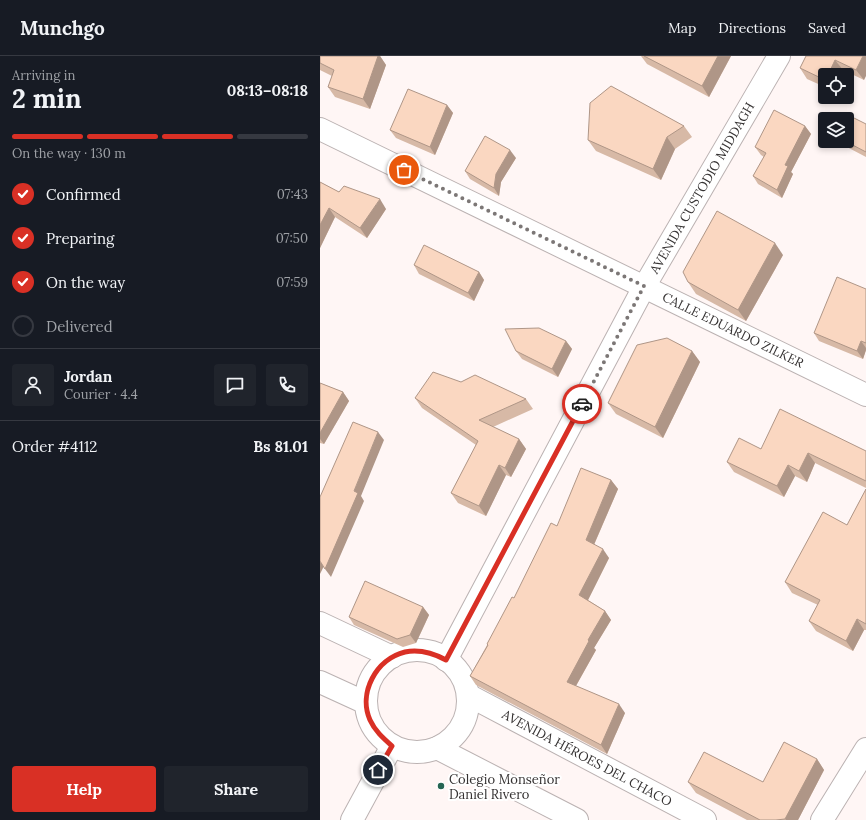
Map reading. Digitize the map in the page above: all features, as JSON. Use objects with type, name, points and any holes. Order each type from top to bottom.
[{"type":"street","name":"AVENIDA CUSTODIO MIDDAGH","points":[[446,660],[644,286],[779,56]]},
{"type":"street","name":"CALLE EDUARDO ZILKER","points":[[320,129],[866,395]]},
{"type":"street","points":[[320,623],[392,657]]},
{"type":"street","points":[[419,651],[433,653],[446,660],[457,669],[464,682],[468,695],[467,712],[461,727],[451,739],[437,748],[422,752],[406,751],[392,746],[378,734],[369,720],[366,703],[367,690],[373,677],[381,666],[392,657],[405,652],[419,651]]},
{"type":"street","points":[[320,682],[366,703]]},
{"type":"street","name":"AVENIDA HÉROES DEL CHACO","points":[[468,695],[706,820]]},
{"type":"street","points":[[352,820],[392,746]]},
{"type":"street","points":[[437,748],[577,820]]},
{"type":"street","points":[[822,820],[866,749]]},
{"type":"building","points":[[320,56],[378,56],[363,99],[328,87],[334,70],[320,63]]},
{"type":"building","points":[[644,56],[718,56],[702,86]]},
{"type":"building","points":[[806,56],[863,56],[856,70],[835,60],[831,68],[818,68],[818,77],[800,68]]},
{"type":"building","points":[[611,86],[684,126],[667,137],[653,169],[588,140],[590,103]]},
{"type":"building","points":[[408,89],[447,105],[430,147],[390,130]]},
{"type":"building","points":[[774,110],[805,126],[785,165],[788,166],[777,190],[753,176],[766,153],[755,147]]},
{"type":"building","points":[[854,118],[866,124],[866,152],[854,146]]},
{"type":"building","points":[[485,136],[510,150],[496,174],[494,188],[465,171]]},
{"type":"building","points":[[320,182],[339,192],[344,186],[380,199],[360,228],[329,208],[320,225]]},
{"type":"building","points":[[717,211],[775,243],[738,310],[688,282],[683,272]]},
{"type":"building","points":[[424,245],[479,272],[468,293],[414,265]]},
{"type":"building","points":[[837,277],[866,289],[866,343],[861,341],[857,351],[814,333]]},
{"type":"building","points":[[539,328],[566,341],[552,369],[516,351],[505,329]]},
{"type":"building","points":[[667,338],[692,351],[655,427],[608,403],[637,345]]},
{"type":"building","points":[[433,372],[461,382],[475,375],[526,399],[479,420],[519,439],[505,468],[499,465],[479,506],[451,493],[478,441],[415,398]]},
{"type":"building","points":[[320,383],[343,392],[320,433]]},
{"type":"building","points":[[780,409],[866,451],[866,481],[808,453],[799,471],[788,465],[777,486],[727,462],[739,438],[761,449]]},
{"type":"building","points":[[353,422],[378,432],[354,491],[358,493],[325,569],[320,561],[320,497]]},
{"type":"building","points":[[581,468],[611,480],[586,540],[603,549],[579,595],[605,611],[588,640],[589,641],[567,682],[619,704],[601,745],[470,676],[488,645],[487,644],[512,597],[514,598],[551,523],[557,526]]},
{"type":"building","points":[[866,489],[866,624],[857,619],[846,641],[809,621],[820,600],[785,582],[823,512],[847,525]]},
{"type":"building","points":[[365,581],[423,607],[410,635],[397,639],[349,617]]},
{"type":"building","points":[[784,742],[817,759],[785,819],[760,820],[688,782],[704,752],[763,782]]},
{"type":"way so far","points":[[404,170],[644,286],[582,404]]},
{"type":"place","name":"Colegio Monseñor Daniel Rivero","points":[[441,786]]},
{"type":"route","points":[[378,770],[392,746],[378,734],[369,720],[366,703],[367,690],[373,677],[381,666],[392,657],[405,652],[419,651],[433,653],[446,660],[582,404]]}]
